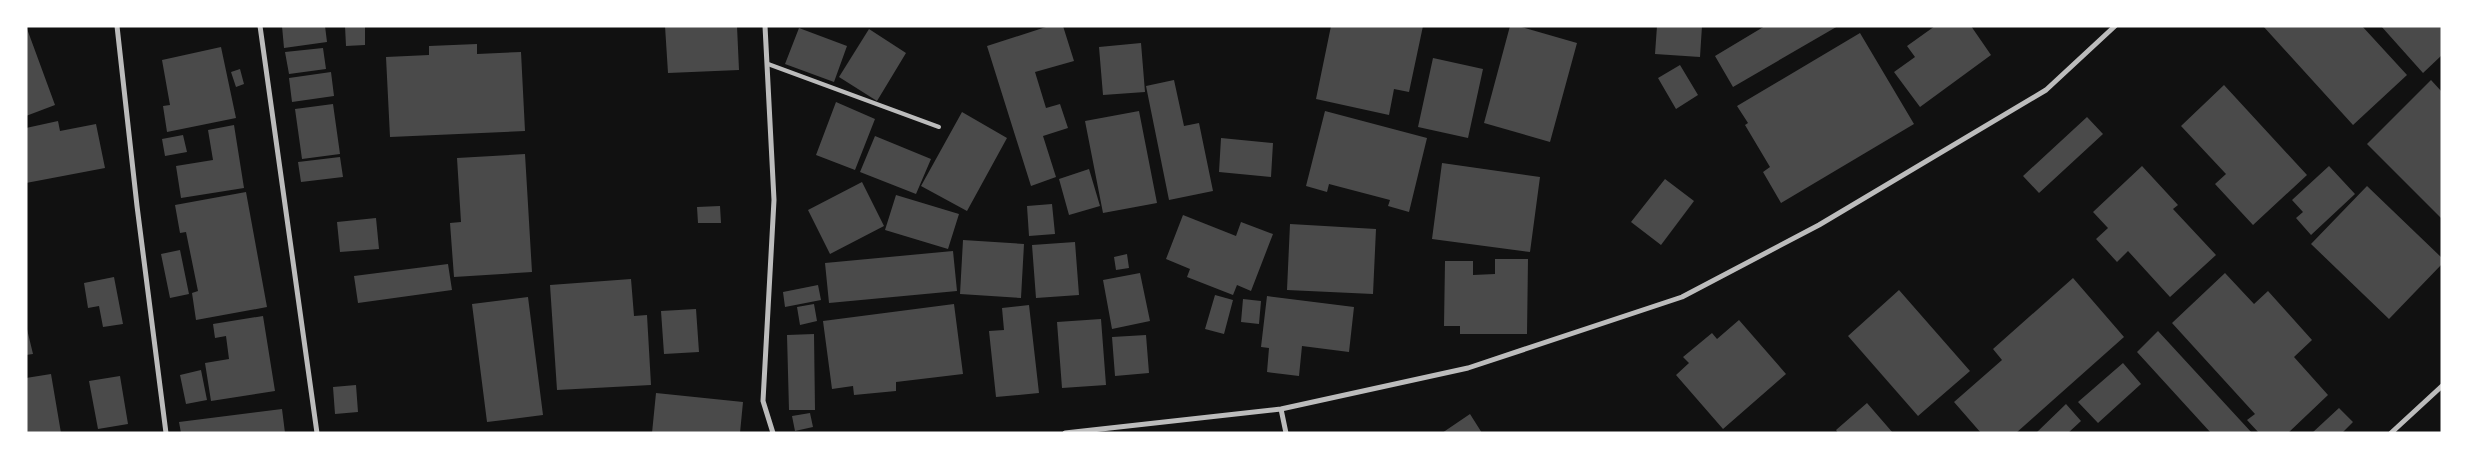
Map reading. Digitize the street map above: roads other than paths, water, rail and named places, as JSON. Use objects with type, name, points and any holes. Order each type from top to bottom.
[{"type":"street","points":[[117,26],[137,206],[166,433]]},
{"type":"street","points":[[260,26],[317,433]]},
{"type":"street","points":[[765,26],[774,200],[763,400],[773,433]]},
{"type":"street","points":[[1065,433],[1282,409],[1468,368],[1682,297],[1819,225],[2046,90],[2115,26]]},
{"type":"street","points":[[2391,433],[2442,386]]},
{"type":"street","points":[[1282,409],[1286,433]]},
{"type":"lane","points":[[768,64],[939,127]]}]
